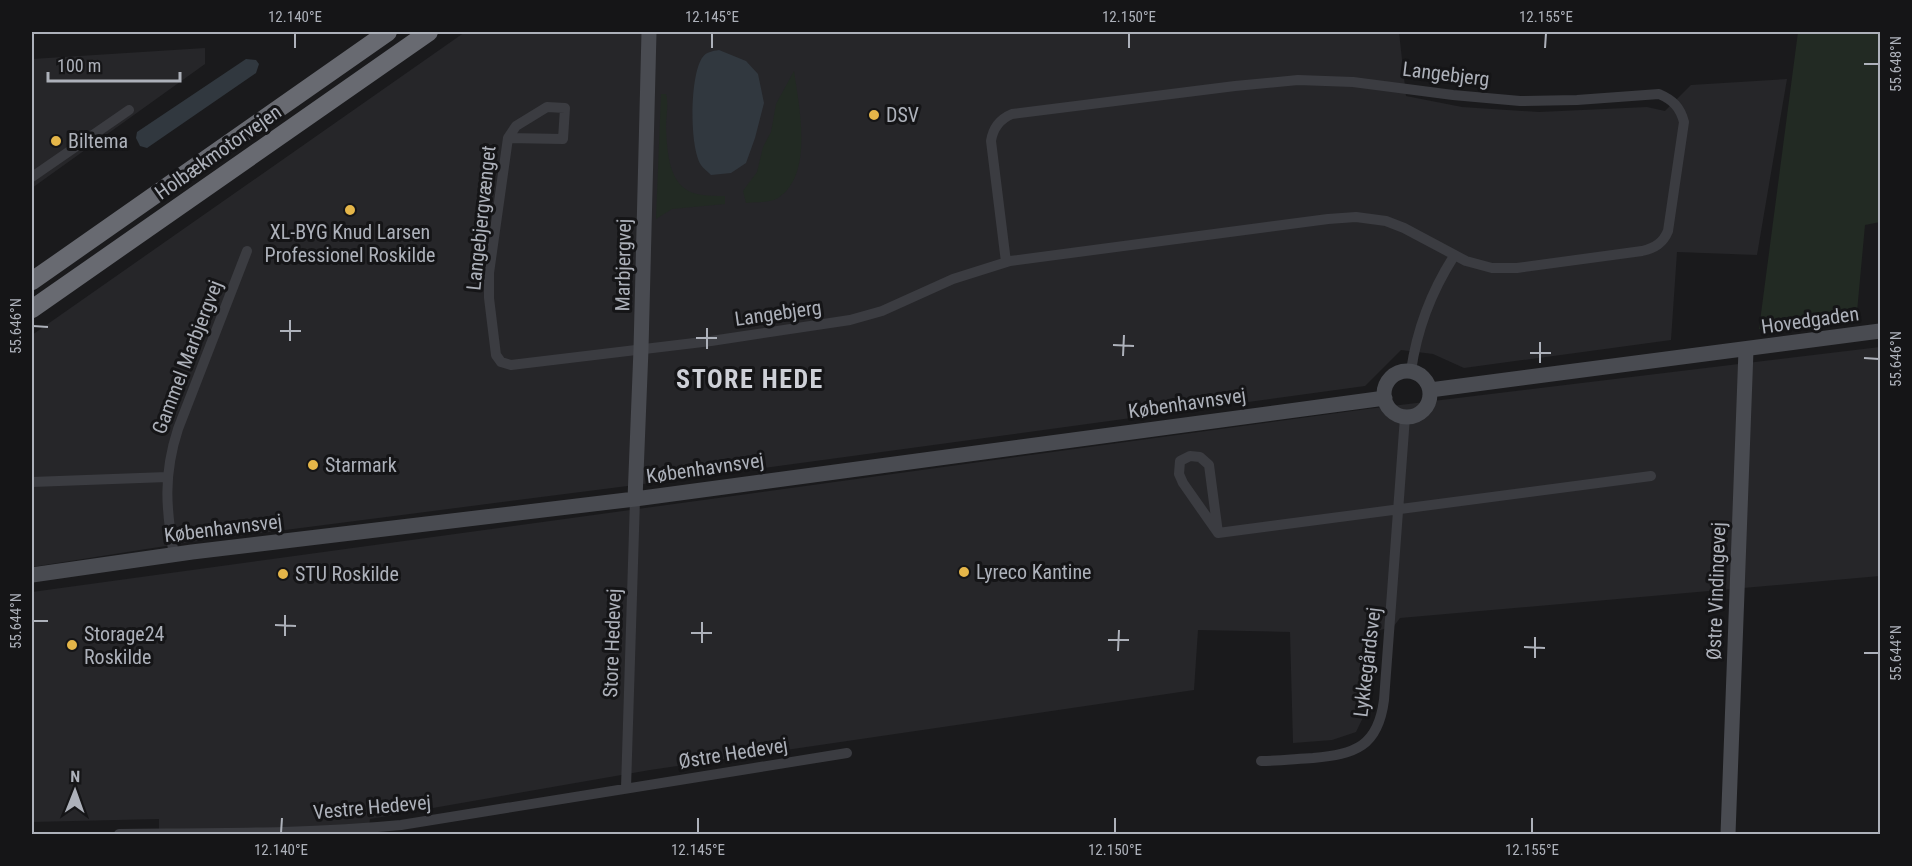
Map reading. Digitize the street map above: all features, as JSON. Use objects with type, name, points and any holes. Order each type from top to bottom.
[{"type":"highway","name":"Holbækmotorvejen","points":[[32,281],[388,32]]},
{"type":"highway","name":"Holbækmotorvejen","points":[[32,312],[54,294],[429,32]]},
{"type":"highway","points":[[32,276],[55,265]]},
{"type":"main road","name":"Marbjergvej","points":[[635,499],[642,349],[649,32]]},
{"type":"main road","name":"Hovedgaden","points":[[1746,350],[1881,332]]},
{"type":"main road","points":[[1430,390],[1746,350]]},
{"type":"main road","name":"Østre Vindingevej","points":[[1728,834],[1746,350]]},
{"type":"main road","points":[[1402,371],[1411,371],[1423,377],[1430,390],[1427,406],[1414,416],[1406,417],[1392,411],[1384,398],[1384,390],[1388,381],[1402,371]]},
{"type":"main road","name":"Københavnsvej","points":[[32,575],[174,555],[635,499],[1384,398]]},
{"type":"street","name":"Langebjerg","points":[[510,365],[711,341],[850,320],[882,311],[953,279],[1006,262],[1356,217],[1378,219],[1404,228],[1454,256],[1492,268],[1517,268],[1653,248],[1664,240],[1671,213],[1684,122],[1677,105],[1671,99],[1659,94],[1577,100],[1520,101],[1454,95],[1372,83],[1304,80],[1237,85],[1012,114],[997,125],[991,141],[1006,262]]},
{"type":"street","name":"Langebjergvænget","points":[[508,138],[563,139],[565,108],[547,107],[516,126],[508,138],[489,273],[489,298],[496,355],[501,362],[510,365]]},
{"type":"street","points":[[32,177],[129,110]]},
{"type":"street","name":"Gammel Marbjergvej","points":[[174,555],[166,504],[171,451],[247,251]]},
{"type":"street","points":[[1411,371],[1414,346],[1429,299],[1454,256]]},
{"type":"street","name":"Lykkegårdsvej","points":[[1261,761],[1347,753],[1363,746],[1379,726],[1384,700],[1406,417]]},
{"type":"street","points":[[1190,456],[1200,457],[1209,465],[1218,532],[1179,474],[1180,461],[1190,456]]},
{"type":"street","points":[[1218,532],[1651,476]]},
{"type":"street","points":[[32,482],[167,477]]},
{"type":"street","name":"Store Hedevej","points":[[626,788],[635,499]]},
{"type":"street","name":"Østre Hedevej","points":[[626,788],[847,753]]},
{"type":"street","name":"Vestre Hedevej","points":[[119,834],[355,829],[401,825],[626,788]]},
{"type":"shaded area","points":[[465,32],[1399,32],[1406,96],[1462,107],[1539,112],[1647,107],[1665,111],[1691,85],[1787,79],[1757,255],[1677,252],[1671,340],[1464,368],[1433,354],[1401,350],[1365,386],[706,476],[191,542],[32,567],[32,335]]},
{"type":"shaded area","points":[[1798,32],[1880,32],[1880,222],[1865,225],[1857,312],[1759,329]]},
{"type":"shaded area","name":"Biltema","points":[[205,48],[205,64],[32,188],[32,59]]},
{"type":"shaded area","points":[[719,50],[746,61],[758,74],[764,103],[746,163],[731,173],[711,175],[701,165],[694,143],[693,95],[702,58],[707,53]]},
{"type":"shaded area","points":[[246,59],[256,60],[259,64],[256,73],[147,148],[140,146],[136,138],[137,132]]},
{"type":"shaded area","points":[[794,71],[801,121],[800,157],[796,173],[789,187],[775,200],[746,203],[743,191],[757,172],[763,147],[771,132],[776,104]]},
{"type":"shaded area","points":[[661,94],[666,94],[667,98],[667,146],[675,176],[687,190],[700,195],[725,196],[725,204],[672,209],[656,219]]},
{"type":"shaded area","points":[[1880,347],[1880,576],[1400,618],[1394,626],[1377,631],[1370,703],[1356,732],[1332,740],[1293,743],[1290,632],[1198,630],[1194,690],[650,770],[370,819],[368,834],[159,834],[159,819],[32,822],[32,592],[1367,409]]},
{"type":"place","name":"DSV","points":[[874,115]]},
{"type":"place","name":"Biltema","points":[[56,141]]},
{"type":"place","name":"XL-BYG Knud Larsen Professionel Roskilde","points":[[350,210]]},
{"type":"place","name":"Starmark","points":[[313,465]]},
{"type":"place","name":"Lyreco Kantine","points":[[964,572]]},
{"type":"place","name":"STU Roskilde","points":[[283,574]]},
{"type":"place","name":"Storage24 Roskilde","points":[[72,645]]},
{"type":"district","name":"STORE HEDE","points":[[750,379]]}]
